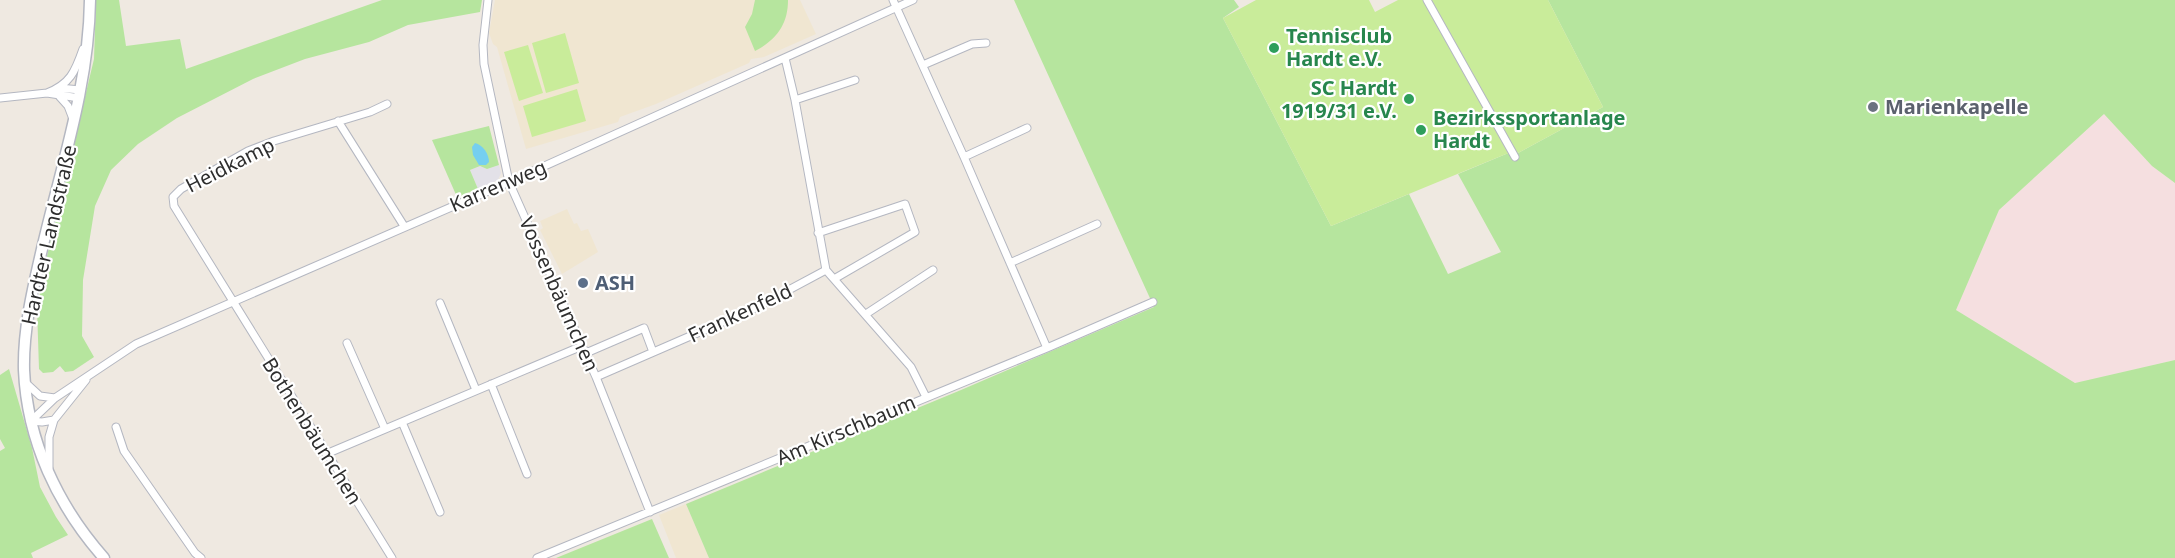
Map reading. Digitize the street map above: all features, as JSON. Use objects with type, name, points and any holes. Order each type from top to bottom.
[{"type":"main road","name":"Hardter Landstraße","points":[[90,0],[80,94],[34,286],[24,371],[31,421],[49,475],[66,508],[104,558]]},
{"type":"street","name":"Vossenbäumchen","points":[[489,0],[483,45],[484,64],[509,182],[596,376],[650,512]]},
{"type":"street","points":[[893,0],[1047,348]]},
{"type":"street","name":"Karrenweg","points":[[31,421],[55,398],[136,344],[509,182],[913,0]]},
{"type":"street","points":[[1427,0],[1515,157]]},
{"type":"street","points":[[59,92],[77,68],[87,36]]},
{"type":"street","points":[[923,65],[972,44],[986,43]]},
{"type":"street","points":[[785,58],[795,100],[826,270],[911,367],[926,397]]},
{"type":"street","points":[[795,100],[855,80]]},
{"type":"street","points":[[59,92],[74,122]]},
{"type":"street","points":[[0,98],[59,92],[80,94]]},
{"type":"street","name":"Heidkamp","points":[[233,303],[174,206],[174,197],[181,189],[248,152],[274,141],[370,112],[387,104]]},
{"type":"street","points":[[338,121],[404,226]]},
{"type":"street","points":[[964,157],[1027,128]]},
{"type":"street","points":[[818,233],[905,204],[915,232],[834,279]]},
{"type":"street","points":[[1010,263],[1097,224]]},
{"type":"street","name":"Frankenfeld","points":[[596,376],[755,308],[826,270]]},
{"type":"street","points":[[866,314],[933,270]]},
{"type":"street","name":"Am Kirschbaum","points":[[537,558],[1153,302]]},
{"type":"street","name":"Bothenbäumchen","points":[[233,303],[392,558]]},
{"type":"street","points":[[440,303],[476,390]]},
{"type":"street","points":[[326,454],[491,384],[644,328],[653,352]]},
{"type":"street","points":[[347,343],[385,429]]},
{"type":"street","name":"Karrenweg","points":[[49,475],[49,437],[54,420],[87,378]]},
{"type":"street","points":[[26,382],[40,396],[55,398]]},
{"type":"street","points":[[491,384],[527,474]]},
{"type":"street","points":[[31,421],[54,420]]},
{"type":"street","points":[[402,422],[440,512]]},
{"type":"street","points":[[116,427],[124,451],[195,553],[201,558]]},
{"type":"shaded area","points":[[495,0],[800,0],[816,34],[764,57],[751,59],[749,63],[656,104],[620,117],[618,122],[526,149],[497,47],[493,44],[489,33]]},
{"type":"shaded area","points":[[2104,114],[2152,166],[2175,183],[2175,360],[2075,383],[1956,310],[1999,210]]},
{"type":"shaded area","points":[[499,165],[501,173],[498,180],[478,189],[470,170],[480,166],[487,169]]},
{"type":"shaded area","points":[[567,209],[574,224],[577,223],[581,231],[588,229],[598,252],[562,274],[540,230],[543,228],[540,221]]},
{"type":"shaded area","points":[[686,504],[709,558],[676,558],[659,515]]},
{"type":"green space","points":[[96,0],[119,0],[126,46],[180,39],[186,69],[382,0],[482,0],[480,12],[408,25],[369,42],[305,59],[253,79],[177,118],[138,144],[111,170],[95,206],[83,280],[82,336],[94,357],[73,371],[65,372],[60,366],[53,372],[43,373],[39,369],[37,308],[47,256],[94,59]]},
{"type":"green space","points":[[755,0],[788,0],[786,17],[779,31],[769,42],[755,51],[745,27],[752,14]]},
{"type":"green space","points":[[1014,0],[1234,0],[1239,7],[1223,18],[1331,226],[1409,194],[1448,274],[1501,252],[1458,174],[1506,154],[1518,153],[1603,107],[1548,0],[2175,0],[2175,183],[2152,166],[2104,114],[1999,210],[1956,310],[2075,383],[2175,360],[2175,558],[709,558],[686,504],[1154,307]]},
{"type":"green space","name":"Bezirkssportanlage Hardt","points":[[1256,0],[1369,0],[1375,12],[1398,0],[1548,0],[1603,107],[1518,153],[1506,154],[1331,226],[1223,18]]},
{"type":"green space","points":[[565,33],[579,83],[546,93],[532,43]]},
{"type":"green space","points":[[528,45],[543,93],[519,101],[504,52]]},
{"type":"green space","points":[[577,89],[586,121],[532,137],[523,106]]},
{"type":"green space","points":[[489,126],[499,165],[487,169],[480,166],[470,170],[478,189],[457,197],[432,140]]},
{"type":"green space","points":[[9,369],[32,448],[40,487],[68,535],[31,553],[33,558],[0,558],[0,451],[5,448],[0,439],[0,375]]},
{"type":"green space","points":[[652,519],[669,558],[556,558]]},
{"type":"water","points":[[475,143],[487,153],[489,162],[486,165],[479,165],[473,155],[472,147]]},
{"type":"place","name":"Tennisclub Hardt e.V.","points":[[1274,48]]},
{"type":"place","name":"SC Hardt 1919/31 e.V.","points":[[1409,99]]},
{"type":"place","name":"Marienkapelle","points":[[1873,107]]},
{"type":"place","name":"Bezirkssportanlage Hardt","points":[[1421,130]]},
{"type":"place","name":"ASH","points":[[583,283]]}]
